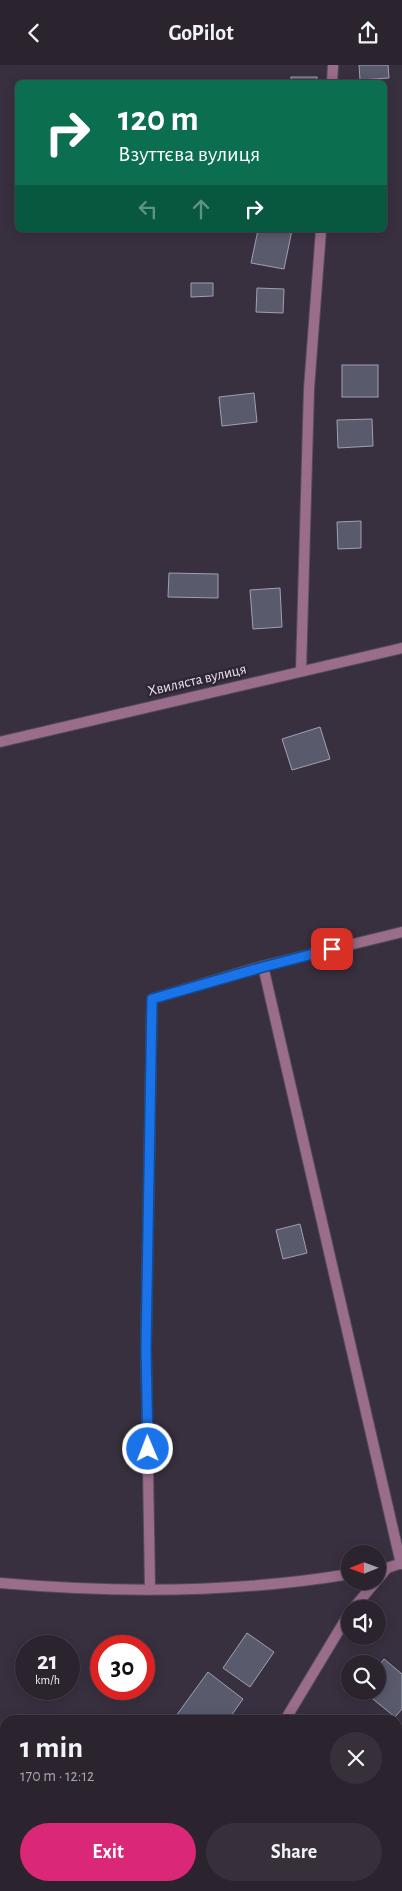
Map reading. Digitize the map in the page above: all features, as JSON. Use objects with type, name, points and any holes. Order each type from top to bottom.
[{"type":"street","points":[[332,80],[333,65]]},
{"type":"street","points":[[301,671],[309,389],[321,232]]},
{"type":"street","name":"Хвиляста вулиця","points":[[0,742],[402,648]]},
{"type":"street","points":[[150,1589],[146,1349],[152,999],[263,967],[402,932]]},
{"type":"street","points":[[263,967],[401,1564],[386,1568]]},
{"type":"street","points":[[0,1583],[66,1589],[150,1589],[300,1583],[341,1576]]},
{"type":"street","points":[[360,1600],[369,1590]]},
{"type":"street","points":[[288,1715],[341,1627]]},
{"type":"building","points":[[359,65],[388,65],[389,78],[360,80]]},
{"type":"building","points":[[291,77],[317,77],[317,80],[291,80]]},
{"type":"building","points":[[258,232],[292,232],[284,269],[251,263]]},
{"type":"building","points":[[191,283],[213,283],[213,296],[191,297]]},
{"type":"building","points":[[257,288],[284,289],[283,313],[256,312]]},
{"type":"building","points":[[342,365],[378,365],[378,397],[342,397]]},
{"type":"building","points":[[254,393],[257,422],[222,426],[219,397]]},
{"type":"building","points":[[372,419],[373,446],[338,448],[337,420]]},
{"type":"building","points":[[361,521],[361,548],[338,549],[337,522]]},
{"type":"building","points":[[169,573],[218,574],[218,598],[168,597]]},
{"type":"building","points":[[280,588],[282,627],[253,629],[250,590]]},
{"type":"building","points":[[320,727],[330,759],[292,770],[282,739]]},
{"type":"building","points":[[300,1224],[307,1253],[283,1259],[276,1230]]},
{"type":"building","points":[[247,1633],[274,1652],[250,1687],[223,1668]]},
{"type":"building","points":[[386,1661],[402,1674],[402,1709],[397,1715],[393,1715],[374,1700],[386,1700]]},
{"type":"building","points":[[208,1672],[243,1699],[232,1715],[177,1715]]},
{"type":"route","points":[[148,1449],[146,1349],[152,999],[332,949]]}]
